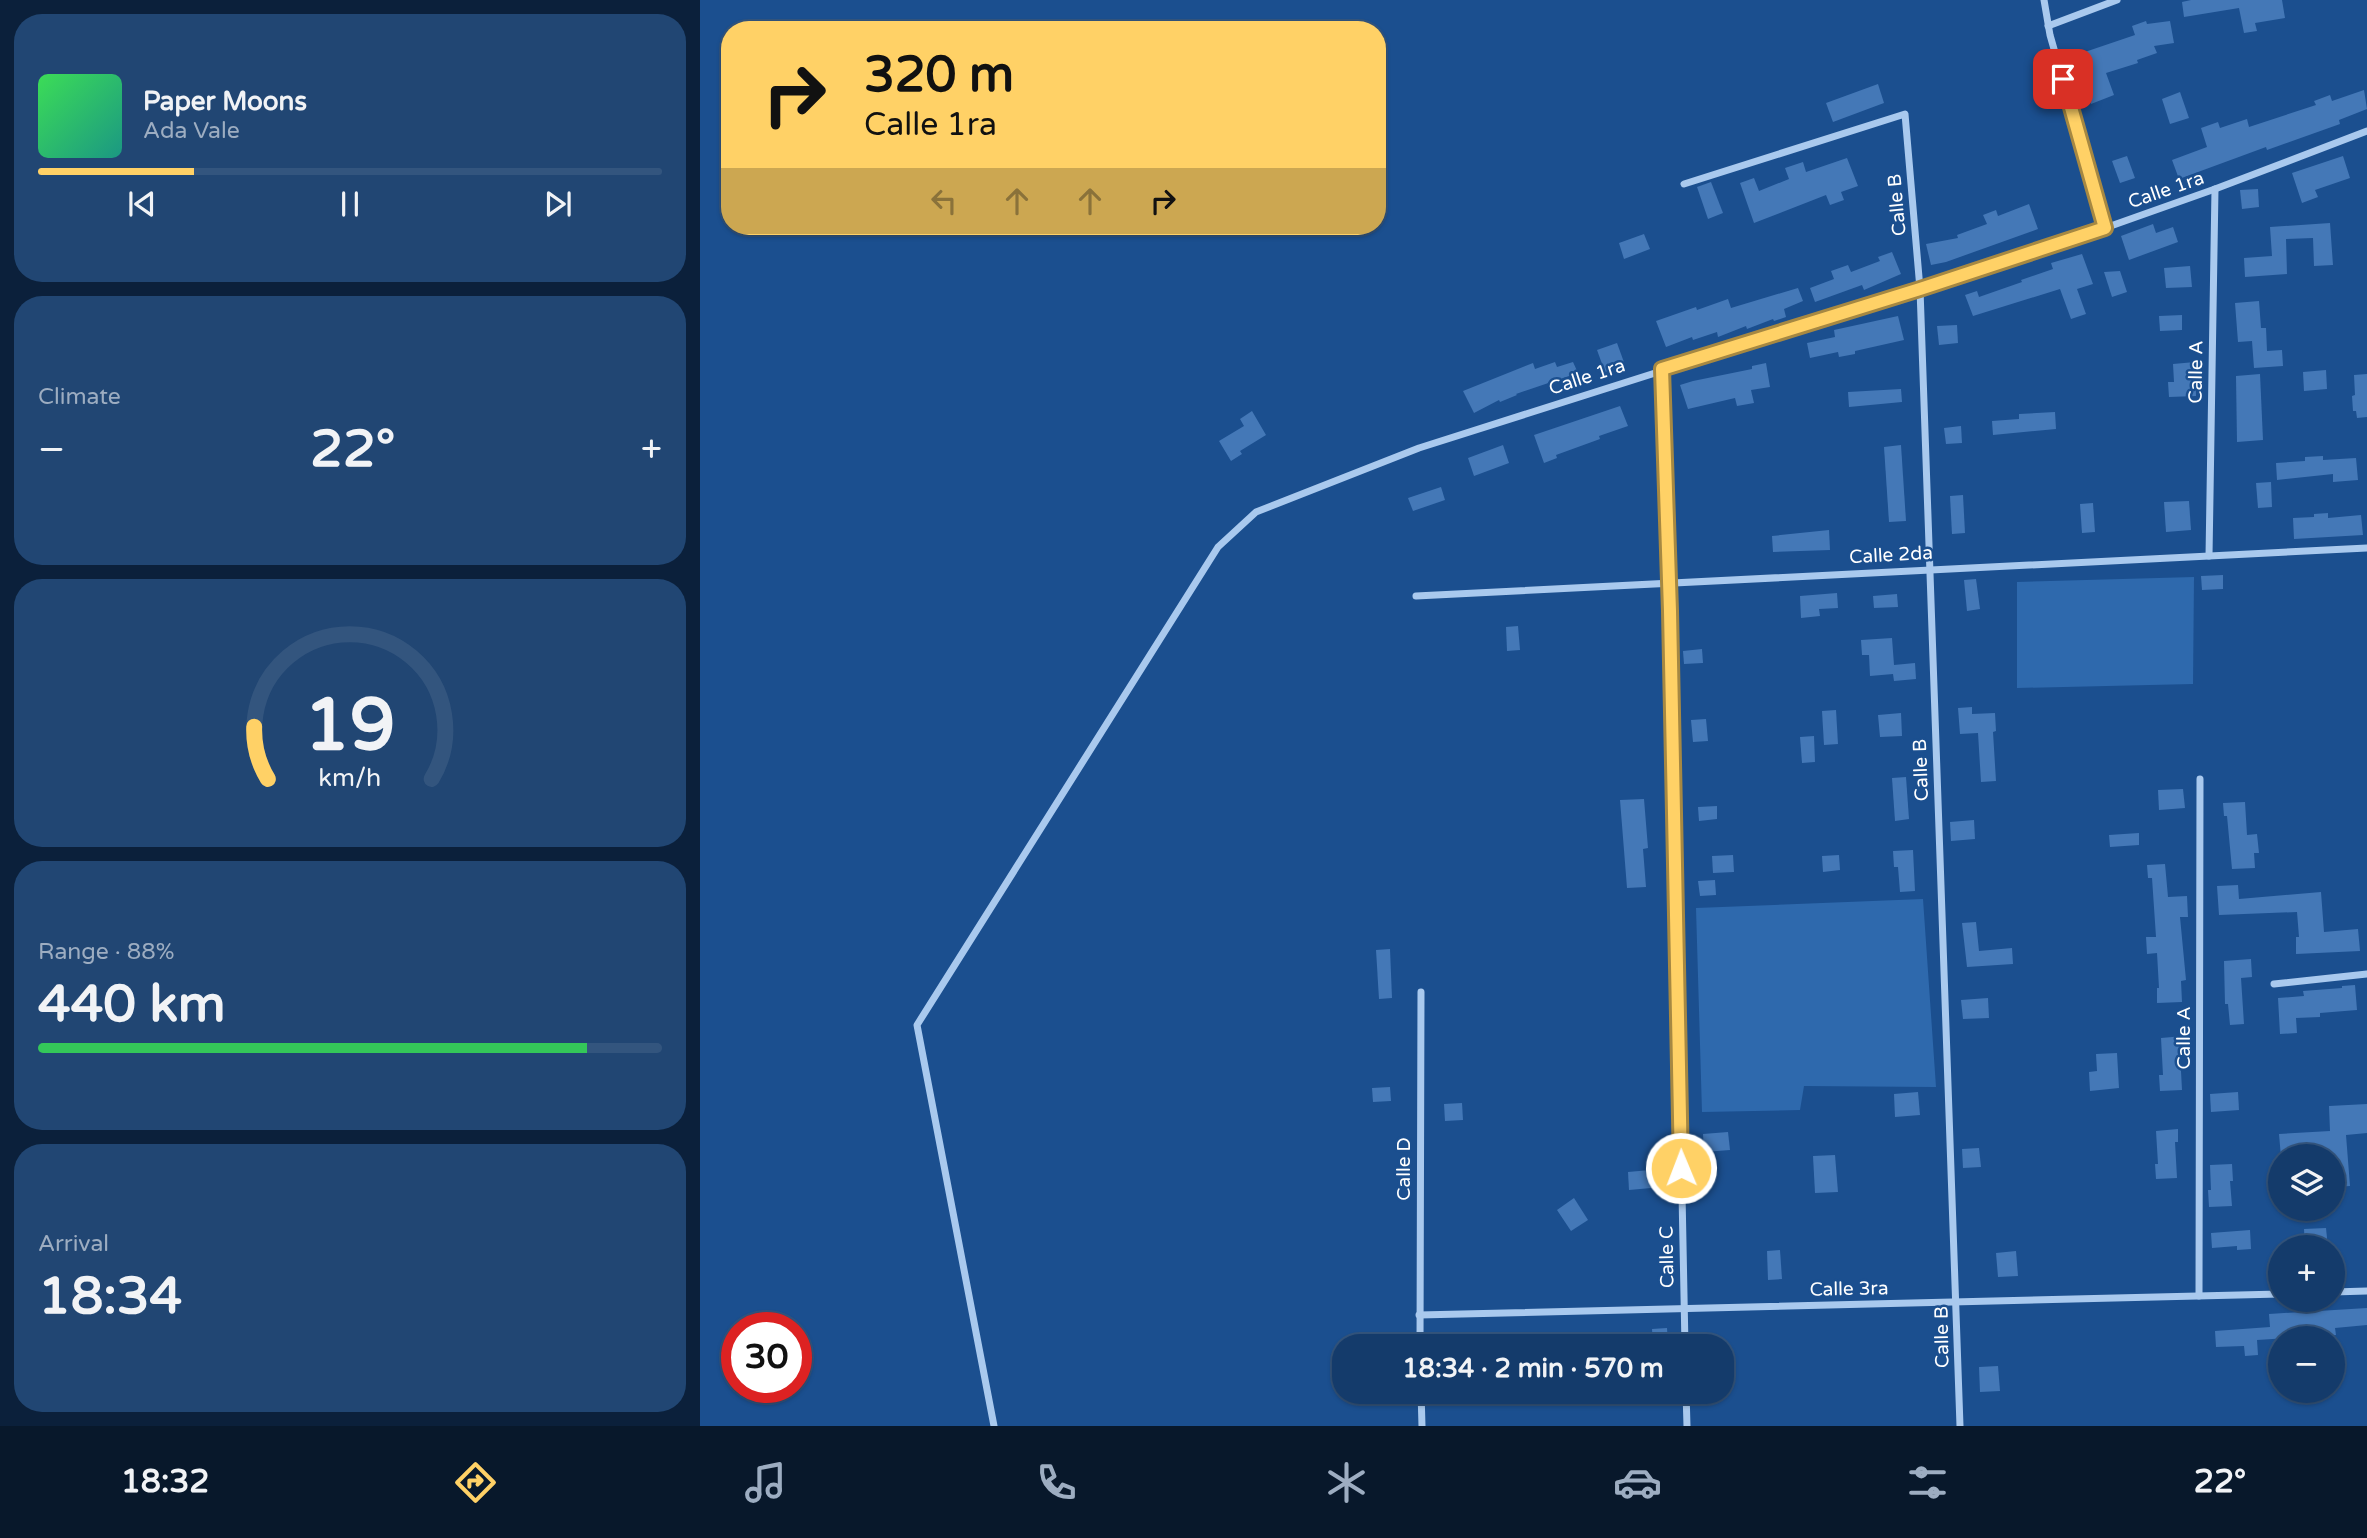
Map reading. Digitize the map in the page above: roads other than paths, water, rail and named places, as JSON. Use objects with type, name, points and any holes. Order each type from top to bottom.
[{"type":"street","points":[[2044,0],[2048,26],[2105,228]]},
{"type":"street","points":[[2048,26],[2116,0]]},
{"type":"street","name":"Calle B","points":[[1684,184],[1905,114],[1920,289],[1960,1426]]},
{"type":"street","name":"Calle 1ra","points":[[994,1426],[917,1025],[1218,547],[1256,512],[1419,448],[2105,228],[2215,190],[2367,131]]},
{"type":"street","name":"Calle A","points":[[2208,556],[2215,190]]},
{"type":"street","name":"Calle C","points":[[1662,369],[1670,583],[1685,1334]]},
{"type":"street","name":"Calle 2da","points":[[1416,596],[2367,548]]},
{"type":"street","name":"Calle A","points":[[2199,1296],[2200,779]]},
{"type":"street","points":[[2274,984],[2367,974]]},
{"type":"street","name":"Calle D","points":[[1420,1334],[1421,992]]},
{"type":"street","points":[[2345,1292],[2367,1291]]},
{"type":"street","name":"Calle 3ra","points":[[1419,1315],[2268,1294]]},
{"type":"street","points":[[1421,1404],[1422,1426]]},
{"type":"street","points":[[1687,1404],[1688,1426]]}]
